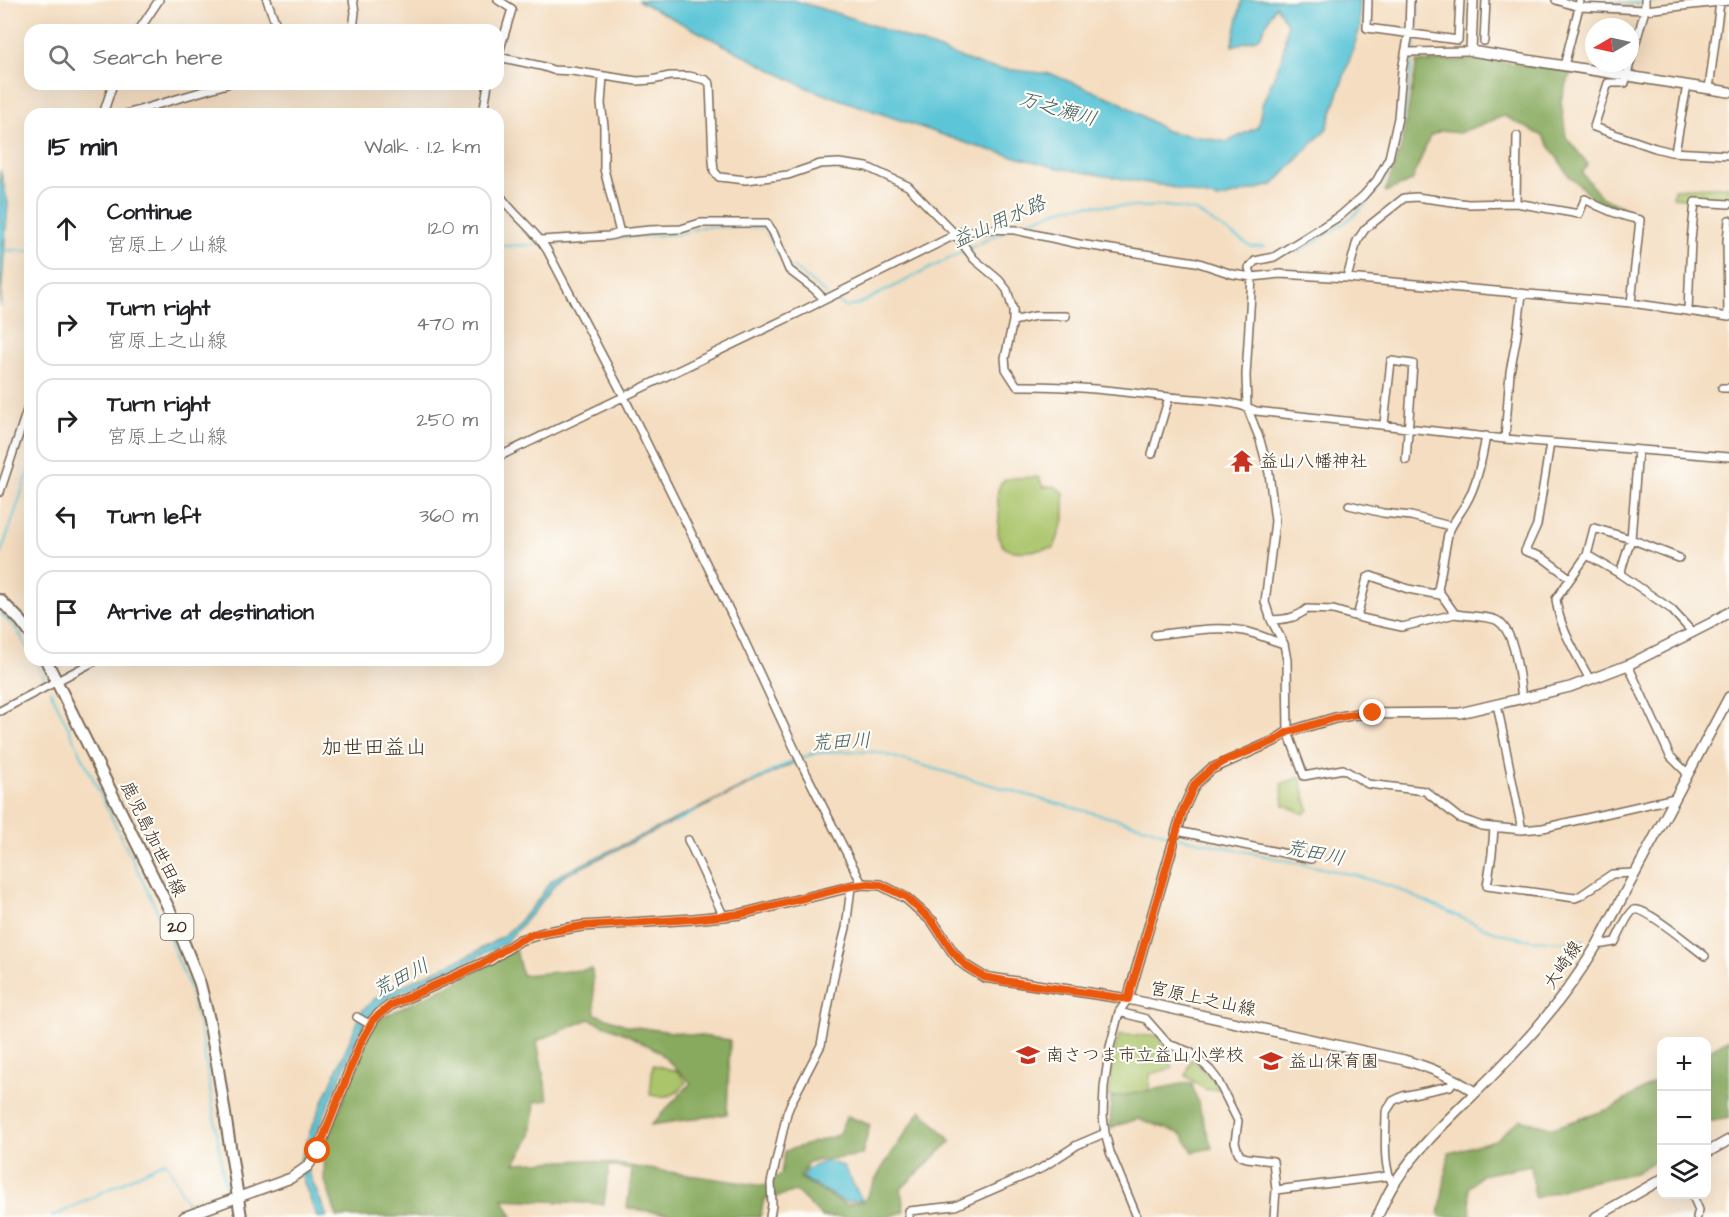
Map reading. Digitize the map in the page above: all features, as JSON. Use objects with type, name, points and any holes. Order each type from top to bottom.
[{"type":"main road","points":[[0,600],[24,625]]},
{"type":"main road","name":"鹿児島加世田線","points":[[49,666],[171,914],[200,984],[211,1030],[241,1217]]},
{"type":"street","points":[[143,24],[159,0]]},
{"type":"street","points":[[267,0],[276,24]]},
{"type":"street","points":[[353,0],[354,24]]},
{"type":"street","points":[[498,0],[512,9],[504,36]]},
{"type":"street","points":[[1368,0],[1367,28],[1458,40],[1460,0]]},
{"type":"street","points":[[1410,0],[1413,33],[1402,70],[1398,118],[1389,158],[1377,180],[1340,216],[1274,257],[1255,261],[1249,268],[1252,277],[1246,375],[1247,407],[1263,451],[1273,498],[1275,521],[1265,602],[1271,620],[1284,644],[1287,660],[1288,732],[1304,776],[1343,769],[1368,784],[1425,791],[1459,818],[1482,826],[1522,830],[1543,828],[1675,798]]},
{"type":"street","points":[[1472,51],[1473,0]]},
{"type":"street","points":[[1484,41],[1485,0]]},
{"type":"street","points":[[1556,0],[1579,4],[1645,6],[1729,1]]},
{"type":"street","points":[[1709,89],[1720,2]]},
{"type":"street","points":[[1564,66],[1579,4]]},
{"type":"street","points":[[1639,29],[1645,6]]},
{"type":"street","points":[[1408,52],[1472,51],[1729,92]]},
{"type":"street","points":[[504,58],[553,70],[638,81],[670,76],[689,76],[706,80],[711,84],[713,160],[714,171],[719,177],[746,180],[788,175],[820,164],[831,163],[867,167],[908,186],[956,235],[974,259],[999,280],[1007,290],[1013,310],[1013,321],[1005,358],[1006,369],[1017,386],[1071,386],[1247,407],[1256,411],[1505,439],[1729,458]]},
{"type":"street","points":[[1627,72],[1625,83],[1608,83],[1594,127],[1655,148],[1675,152],[1729,155]]},
{"type":"street","points":[[603,76],[601,104],[604,169],[620,233]]},
{"type":"street","points":[[1675,152],[1687,85]]},
{"type":"street","points":[[105,108],[111,90]]},
{"type":"street","points":[[146,108],[207,90]]},
{"type":"street","points":[[484,108],[487,90]]},
{"type":"street","points":[[1516,203],[1517,136]]},
{"type":"street","points":[[1347,278],[1357,241],[1365,229],[1404,198],[1416,196],[1468,204],[1516,203],[1579,214],[1585,199],[1608,211],[1640,220],[1631,303]]},
{"type":"street","points":[[504,201],[541,240],[624,397],[862,884]]},
{"type":"street","points":[[1688,310],[1695,202],[1729,204]]},
{"type":"street","points":[[504,454],[961,232],[1015,230],[1079,244],[1196,262],[1232,274],[1252,277],[1280,274],[1347,278],[1631,303],[1729,317],[1727,241],[1729,220]]},
{"type":"street","points":[[541,240],[681,229],[700,223],[767,223],[789,270],[824,299]]},
{"type":"street","points":[[1505,439],[1510,372],[1522,294]]},
{"type":"street","points":[[1013,321],[1035,316],[1066,316]]},
{"type":"street","points":[[1384,424],[1391,361],[1413,364],[1406,460]]},
{"type":"street","points":[[1152,454],[1169,397]]},
{"type":"street","points":[[0,492],[24,419]]},
{"type":"street","points":[[1455,614],[1440,595],[1438,587],[1450,526],[1466,504],[1486,436]]},
{"type":"street","points":[[1550,443],[1537,525],[1526,551],[1542,557],[1570,578]]},
{"type":"street","points":[[1620,574],[1631,540],[1638,450]]},
{"type":"street","points":[[1349,505],[1383,513],[1411,516],[1450,526]]},
{"type":"street","points":[[1590,680],[1568,639],[1556,599],[1587,555],[1593,528],[1680,558]]},
{"type":"street","points":[[1587,555],[1620,574],[1671,609],[1693,633]]},
{"type":"street","points":[[1357,617],[1367,578],[1371,576],[1408,589],[1440,595]]},
{"type":"street","points":[[1271,620],[1293,618],[1307,609],[1334,610],[1402,627],[1455,614],[1495,619],[1506,629],[1511,639],[1522,698]]},
{"type":"street","points":[[1137,1217],[1110,1152],[1105,1133],[1104,1087],[1110,1047],[1119,1012],[1128,999],[1183,810],[1195,784],[1211,769],[1274,741],[1288,732],[1335,718],[1357,714],[1448,714],[1469,711],[1590,680],[1628,665],[1693,633],[1729,612]]},
{"type":"street","points":[[1155,635],[1231,629],[1245,631],[1284,644]]},
{"type":"street","points":[[1628,665],[1670,756],[1688,774]]},
{"type":"street","points":[[0,711],[86,666]]},
{"type":"street","name":"大崎線","points":[[1377,1217],[1393,1185],[1424,1145],[1495,1074],[1550,1013],[1578,976],[1597,945],[1729,697]]},
{"type":"street","points":[[1497,704],[1522,830]]},
{"type":"street","points":[[1494,828],[1487,886],[1575,897],[1612,874],[1635,873]]},
{"type":"street","points":[[1175,836],[1311,859]]},
{"type":"street","points":[[688,840],[724,916]]},
{"type":"street","name":"宮原上之山線","points":[[238,1197],[291,1178],[308,1166],[318,1151],[360,1044],[380,1013],[391,1005],[480,965],[520,940],[531,935],[582,926],[724,916],[775,907],[862,884],[881,885],[906,897],[933,922],[952,951],[966,966],[984,977],[1128,999],[1404,1060],[1430,1067],[1475,1092]]},
{"type":"street","points":[[770,1217],[771,1183],[787,1113],[821,1045],[833,979],[846,928],[851,886]]},
{"type":"street","points":[[1597,945],[1615,942],[1630,914],[1638,910],[1650,915],[1705,956]]},
{"type":"street","points":[[1119,1012],[1146,1019],[1168,1044],[1190,1052],[1217,1079],[1238,1120],[1235,1147],[1241,1156],[1273,1161],[1276,1190],[1274,1217]]},
{"type":"street","points":[[357,1017],[371,1025]]},
{"type":"street","points":[[1393,1185],[1388,1176],[1386,1161],[1388,1107],[1403,1095],[1450,1086],[1455,1079]]},
{"type":"street","points":[[909,1217],[909,1211],[955,1206],[986,1193],[1040,1169],[1077,1145],[1105,1133]]},
{"type":"street","points":[[1711,1151],[1729,1140]]},
{"type":"street","points":[[1276,1190],[1388,1176]]},
{"type":"street","points":[[1596,1217],[1657,1182]]},
{"type":"street","points":[[184,1217],[238,1197]]},
{"type":"street","points":[[1694,1199],[1699,1210],[1697,1217]]},
{"type":"green space","points":[[1478,60],[1539,66],[1571,72],[1561,100],[1566,137],[1588,164],[1582,173],[1601,197],[1629,210],[1628,214],[1600,204],[1569,176],[1543,136],[1504,116],[1459,133],[1440,131],[1430,136],[1412,181],[1385,192],[1401,148],[1417,62]]},
{"type":"green space","points":[[1729,186],[1729,202],[1673,197],[1674,189]]},
{"type":"green space","points":[[1038,477],[1044,487],[1055,486],[1064,493],[1064,520],[1054,548],[1021,552],[1008,550],[998,536],[999,487],[1008,479]]},
{"type":"green space","points":[[1300,777],[1309,810],[1304,814],[1284,805],[1281,784]]},
{"type":"green space","points":[[516,950],[522,975],[592,969],[595,1014],[629,1026],[730,1040],[727,1114],[651,1125],[691,1083],[657,1050],[589,1019],[537,1041],[548,1100],[535,1102],[531,1136],[515,1163],[588,1160],[764,1186],[781,1174],[785,1151],[838,1135],[847,1116],[870,1125],[862,1155],[808,1162],[800,1178],[846,1205],[864,1201],[882,1168],[921,1110],[951,1141],[901,1189],[904,1212],[888,1217],[822,1217],[796,1191],[764,1200],[760,1217],[689,1217],[627,1208],[632,1170],[609,1166],[604,1204],[503,1199],[513,1217],[337,1217],[324,1178],[325,1146],[372,1026],[379,1019]]},
{"type":"green space","points":[[1119,1035],[1158,1036],[1173,1068],[1150,1074],[1149,1092],[1109,1097],[1112,1061]]},
{"type":"green space","points":[[1729,1039],[1729,1118],[1711,1121],[1711,1091],[1711,1050]]},
{"type":"green space","points":[[1191,1059],[1214,1080],[1218,1089],[1206,1090],[1186,1076]]},
{"type":"green space","points":[[653,1065],[677,1071],[686,1082],[679,1091],[671,1095],[650,1095]]},
{"type":"green space","points":[[1657,1080],[1657,1159],[1635,1173],[1580,1184],[1535,1198],[1531,1165],[1481,1175],[1469,1188],[1471,1216],[1442,1217],[1439,1215],[1449,1153],[1495,1140],[1521,1119],[1553,1128],[1612,1108]]},
{"type":"green space","points":[[1186,1083],[1192,1084],[1212,1148],[1193,1152],[1182,1134],[1138,1119],[1110,1128],[1111,1098]]},
{"type":"water","name":"万之瀬川","points":[[637,0],[793,0],[855,19],[986,67],[1051,74],[1118,101],[1166,131],[1227,142],[1258,127],[1262,105],[1283,55],[1287,24],[1276,5],[1259,38],[1232,46],[1242,0],[1359,0],[1360,28],[1327,128],[1273,185],[1218,199],[1166,186],[1058,168],[975,146],[807,88]]},
{"type":"water","points":[[0,170],[8,203],[0,308]]},
{"type":"water","points":[[813,753],[564,876],[505,943],[385,1000],[378,1006],[362,1027],[304,1161],[327,1217],[317,1217],[303,1180],[300,1161],[309,1134],[363,1010],[376,998],[474,953],[502,937],[538,900],[549,883],[560,875]]},
{"type":"water","points":[[826,1161],[843,1166],[862,1200],[845,1202],[802,1178],[807,1169]]},
{"type":"waterway","name":"益山用水路","points":[[1296,253],[1354,215],[1386,177],[1395,155],[1401,128],[1414,50],[1418,0]]},
{"type":"waterway","name":"益山用水路","points":[[1582,0],[1625,4],[1642,3]]},
{"type":"waterway","name":"益山用水路","points":[[1648,3],[1672,0]]},
{"type":"waterway","name":"益山用水路","points":[[1012,227],[1068,207],[1168,206],[1195,211],[1252,247],[1264,246]]},
{"type":"waterway","name":"益山用水路","points":[[612,238],[681,234],[702,227],[765,227],[779,256]]},
{"type":"waterway","name":"益山用水路","points":[[832,298],[846,307],[857,305],[1004,231]]},
{"type":"waterway","name":"益山用水路","points":[[551,243],[565,242]]},
{"type":"waterway","name":"益山用水路","points":[[504,246],[536,245]]},
{"type":"waterway","points":[[0,250],[24,251]]},
{"type":"waterway","name":"益山用水路","points":[[793,267],[827,295]]},
{"type":"waterway","name":"益山用水路","points":[[0,556],[24,486]]},
{"type":"waterway","points":[[0,613],[17,630],[24,642]]},
{"type":"waterway","points":[[38,666],[44,677]]},
{"type":"waterway","points":[[50,690],[163,923]]},
{"type":"waterway","name":"荒田川","points":[[752,782],[796,759],[818,753],[876,752],[1172,836]]},
{"type":"waterway","name":"荒田川","points":[[675,822],[696,811]]},
{"type":"waterway","name":"荒田川","points":[[1178,837],[1354,875],[1393,887],[1482,927],[1506,935],[1531,940],[1567,942],[1584,940]]},
{"type":"waterway","points":[[52,1217],[166,1161],[188,1205],[226,1191],[201,1032],[188,984],[168,935]]},
{"type":"waterway","points":[[227,1210],[228,1217]]},
{"type":"place","name":"益山八幡神社","points":[[1242,461]]},
{"type":"place","name":"南さつま市立益山小学校","points":[[1028,1055]]},
{"type":"place","name":"益山保育園","points":[[1271,1061]]},
{"type":"district","name":"加世田益山","points":[[374,747]]},
{"type":"route","points":[[318,1151],[360,1044],[374,1019],[391,1005],[490,960],[531,935],[582,926],[741,914],[862,884],[881,885],[906,897],[915,905],[933,922],[956,957],[984,977],[1128,999],[1183,810],[1195,784],[1211,769],[1225,761],[1274,741],[1288,732],[1335,718],[1373,713]]}]
